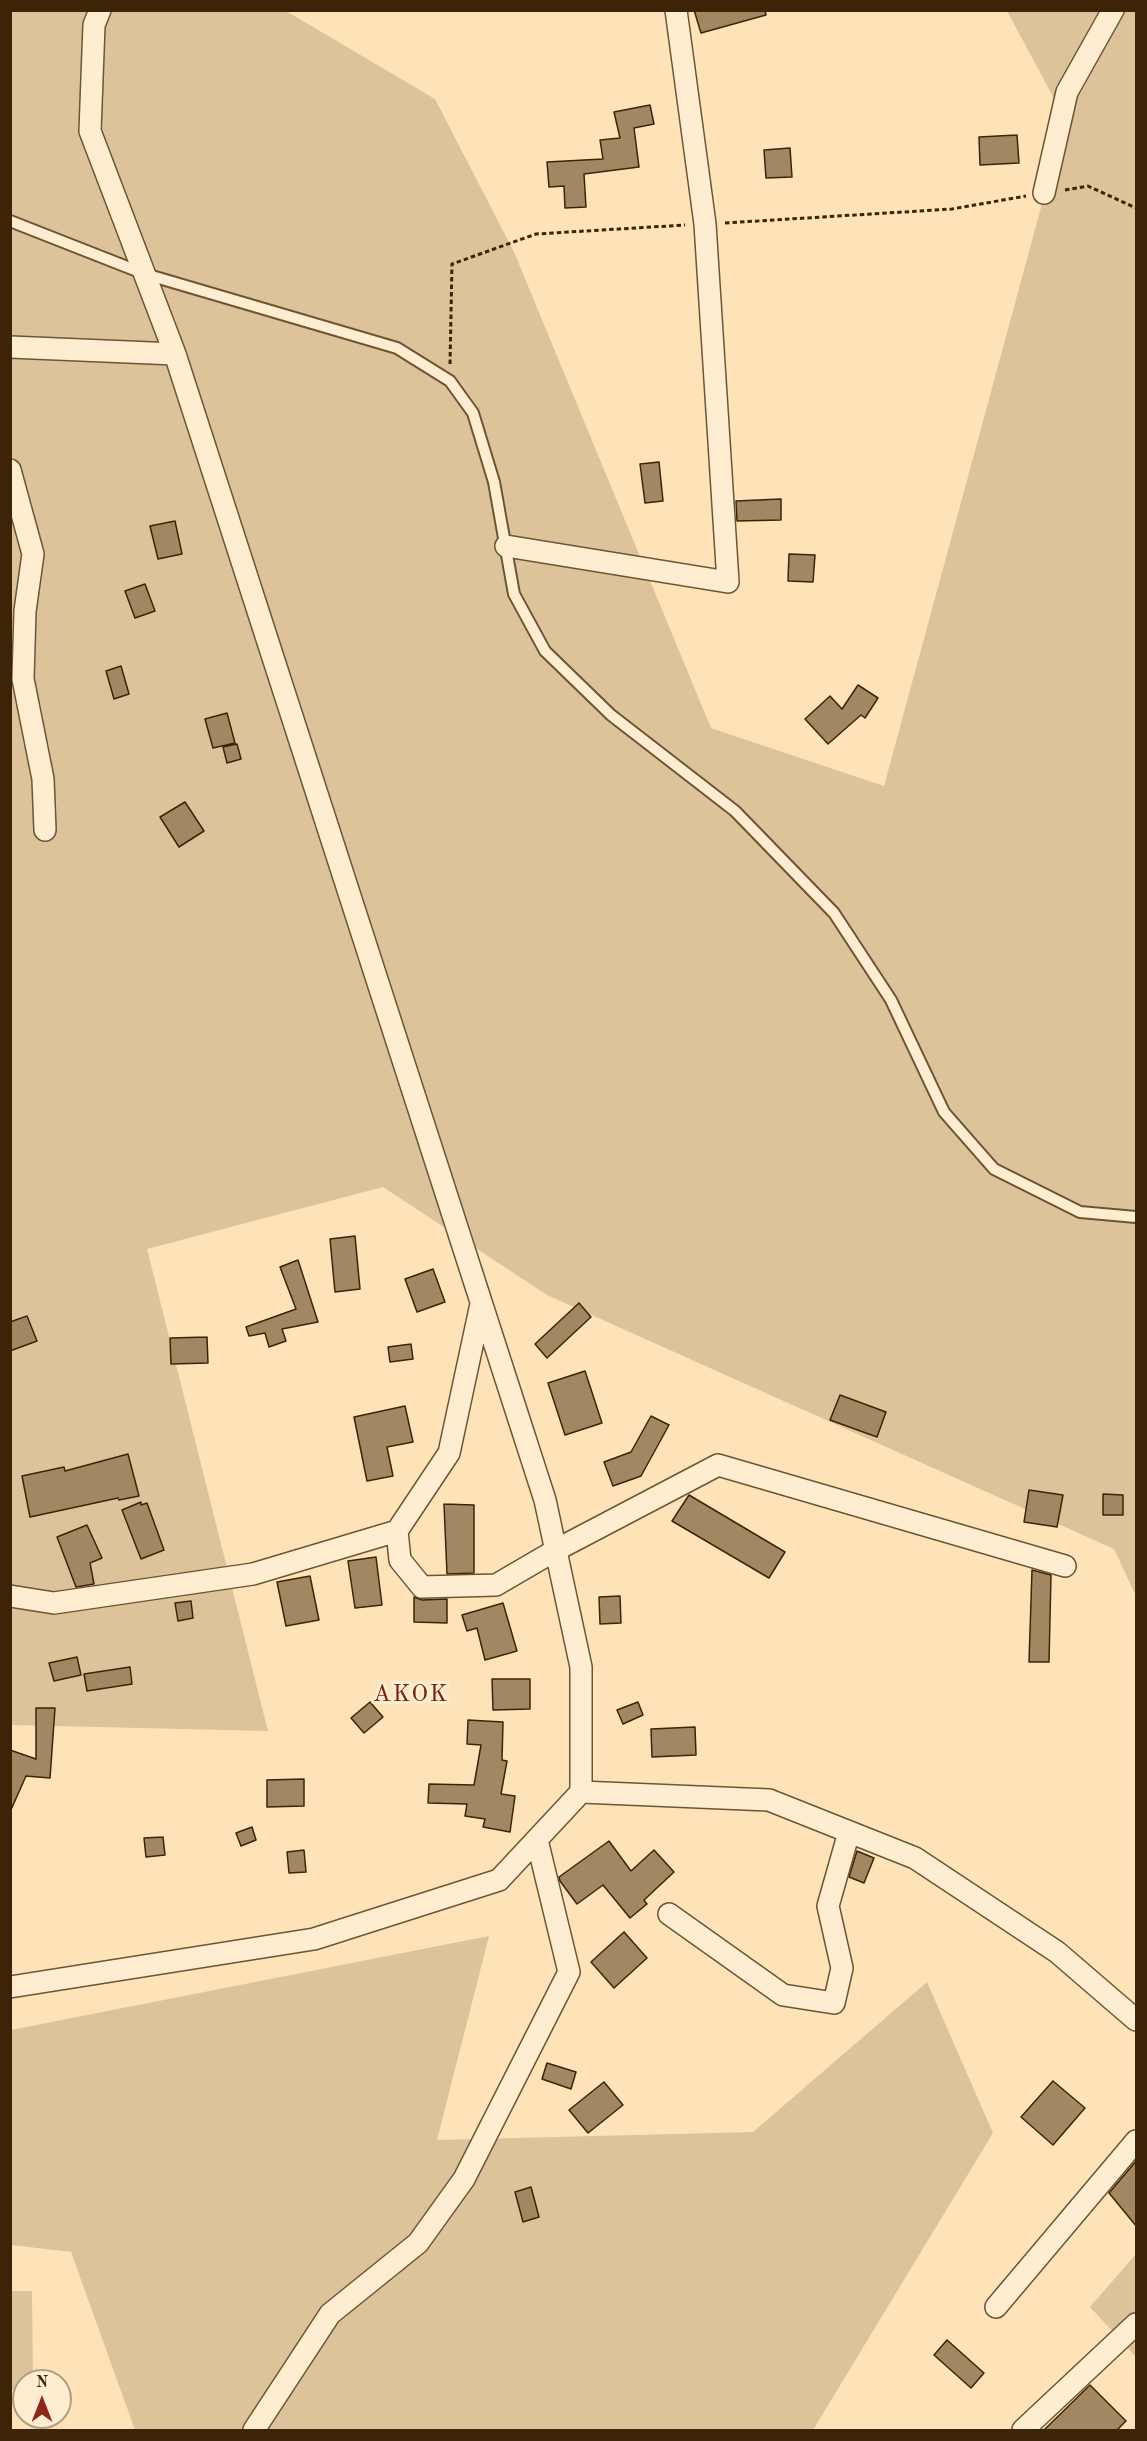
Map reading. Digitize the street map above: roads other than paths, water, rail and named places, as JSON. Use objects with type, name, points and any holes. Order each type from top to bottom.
[{"type":"street","points":[[10,1987],[314,1940],[500,1880],[581,1792],[581,1667],[545,1500],[176,354],[90,130],[94,25],[100,10]]},
{"type":"street","points":[[506,546],[728,582],[705,224],[676,10]]},
{"type":"street","points":[[1044,193],[1066,92],[1113,10]]},
{"type":"street","points":[[10,347],[176,354]]},
{"type":"street","points":[[10,470],[33,554],[25,611],[23,679],[43,779],[45,830]]},
{"type":"street","points":[[482,1302],[449,1453],[397,1531],[400,1560],[422,1587],[496,1585],[556,1550],[718,1465],[1065,1566]]},
{"type":"street","points":[[10,1596],[54,1603],[253,1574],[397,1531]]},
{"type":"street","points":[[581,1792],[769,1800],[915,1858],[1057,1952],[1137,2020]]},
{"type":"street","points":[[669,1914],[783,1995],[834,2003],[842,1968],[828,1906],[849,1832]]},
{"type":"street","points":[[254,2430],[330,2314],[418,2242],[464,2179],[569,1972],[537,1840]]},
{"type":"street","points":[[996,2307],[1137,2141]]},
{"type":"street","points":[[1023,2430],[1137,2324]]},
{"type":"lane","points":[[10,221],[145,274],[397,348],[450,381],[473,413],[494,482],[514,594],[545,651],[611,715],[735,811],[834,913],[891,1000],[944,1112],[994,1169],[1080,1212],[1137,1217]]},
{"type":"district","name":"AKOK","points":[[411,1695]]}]
